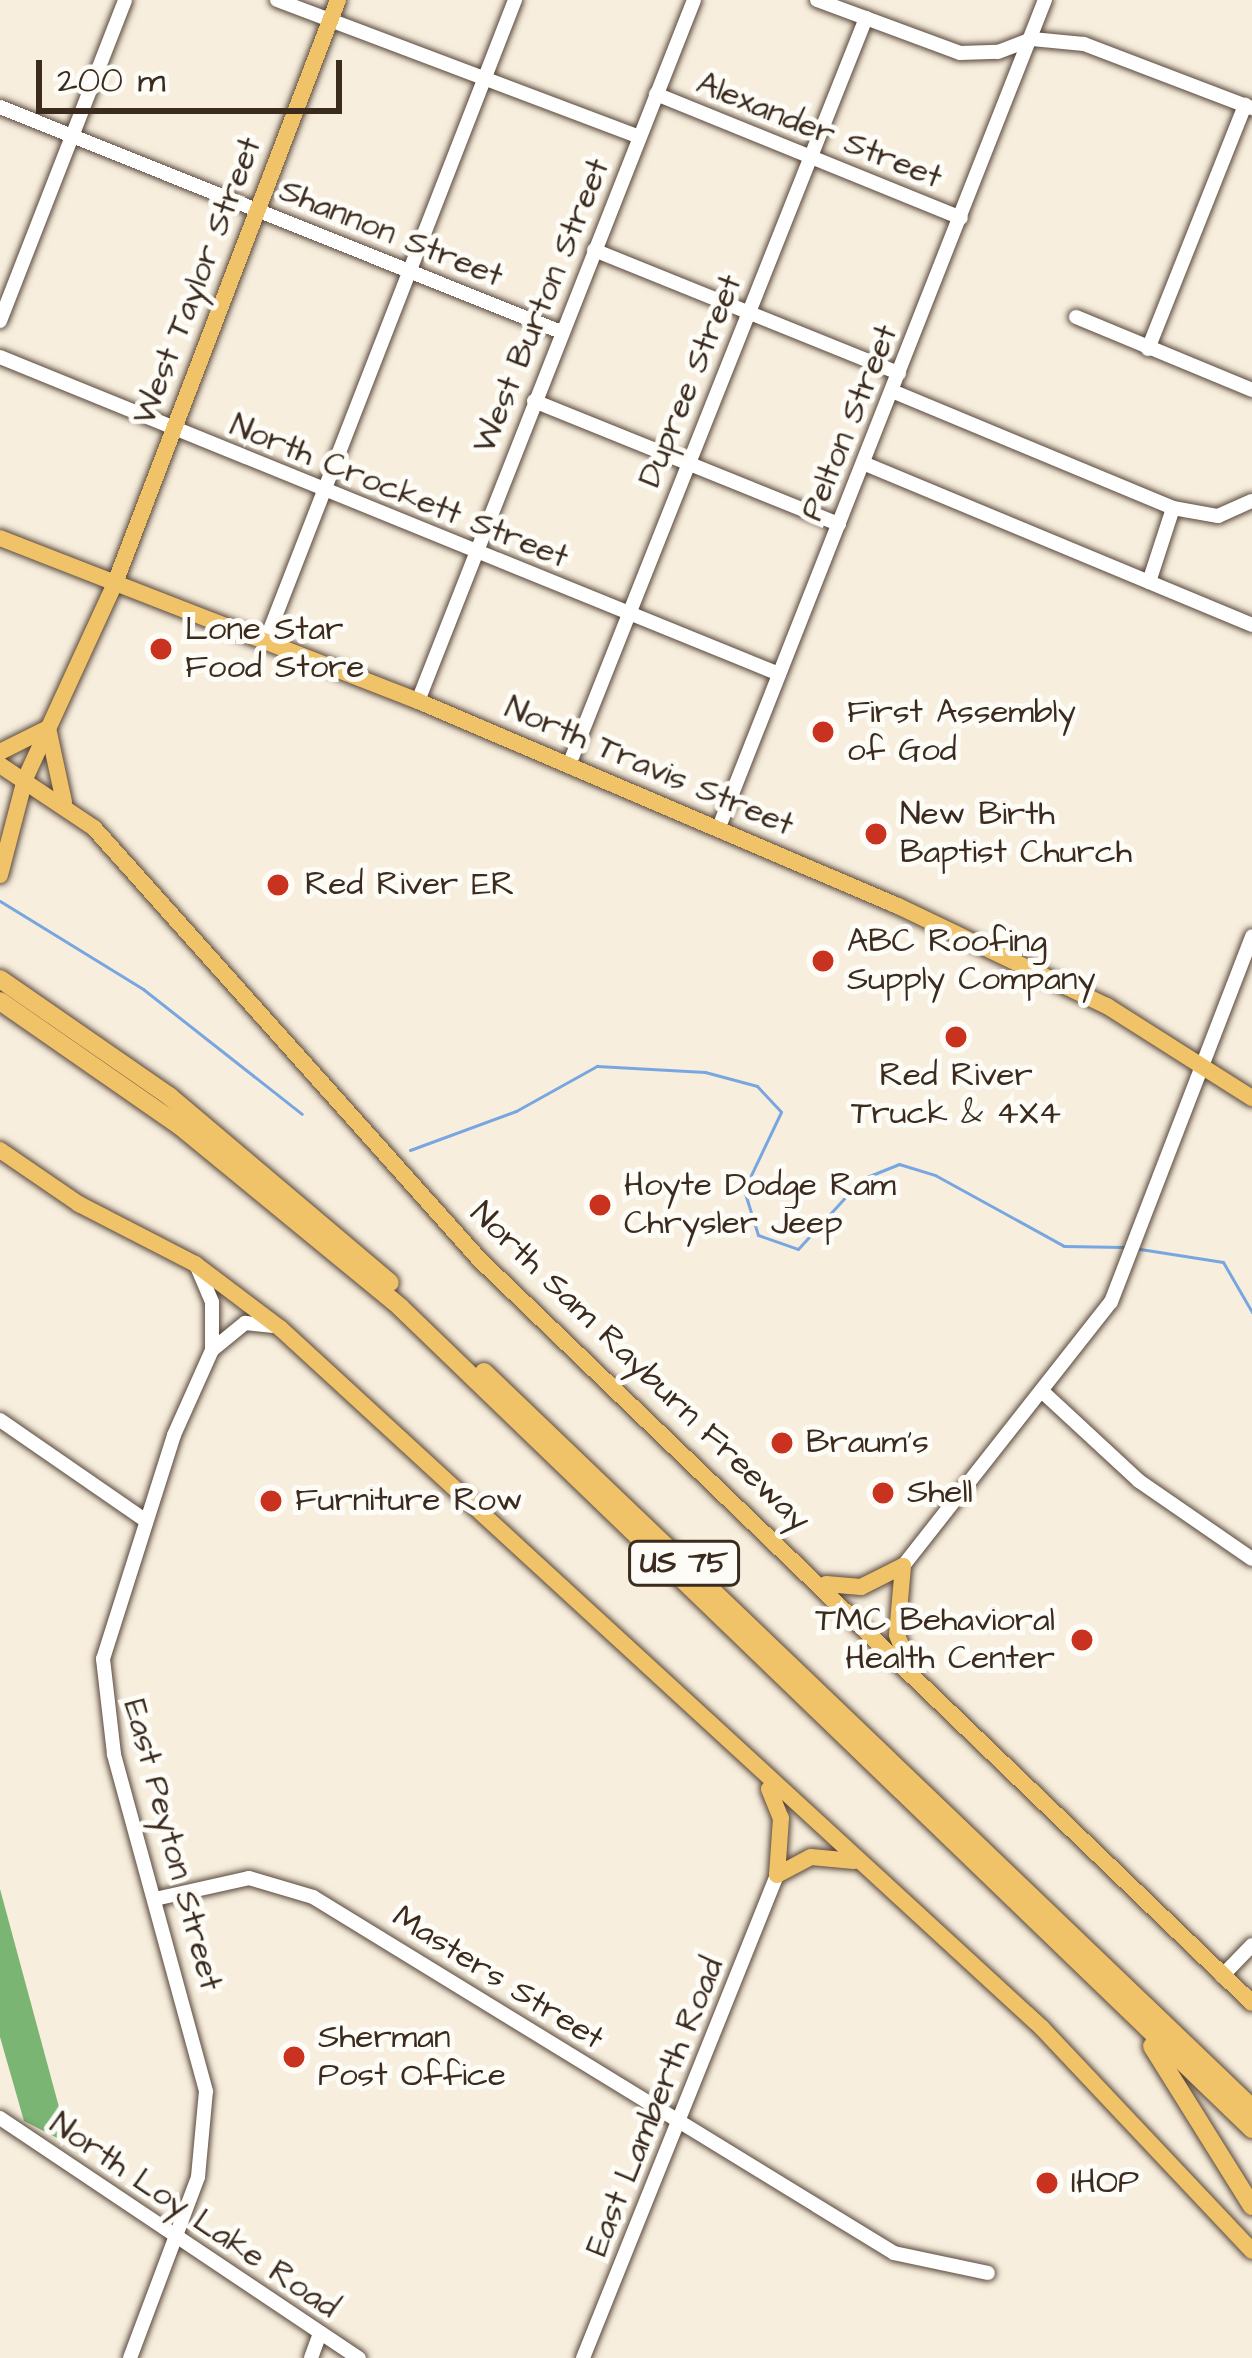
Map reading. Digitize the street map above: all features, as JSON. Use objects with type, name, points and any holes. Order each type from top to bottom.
[{"type":"highway","name":"US 75","points":[[0,979],[304,1203],[1252,2108]]},
{"type":"highway","name":"US 75","points":[[0,1005],[50,1033],[180,1126],[400,1307],[1252,2129]]},
{"type":"highway","points":[[1133,2017],[1252,2206]]},
{"type":"main road","name":"West Taylor Street","points":[[0,873],[25,779],[115,583],[338,0]]},
{"type":"main road","name":"North Travis Street","points":[[0,538],[418,701],[719,827],[1056,979],[1252,1098]]},
{"type":"main road","points":[[0,752],[49,728],[64,802]]},
{"type":"main road","name":"North Sam Rayburn Freeway","points":[[0,765],[64,802],[481,1260],[1252,2003]]},
{"type":"main road","points":[[0,1150],[80,1204],[195,1264],[280,1328],[1042,2028],[1252,2251]]},
{"type":"main road","points":[[820,1582],[861,1587],[903,1566]]},
{"type":"main road","points":[[903,1566],[897,1635],[916,1679]]},
{"type":"main road","points":[[763,1776],[781,1818],[777,1876]]},
{"type":"main road","points":[[777,1876],[812,1857],[857,1861]]},
{"type":"street","points":[[0,321],[125,0]]},
{"type":"street","points":[[277,0],[639,137]]},
{"type":"street","points":[[266,640],[515,0]]},
{"type":"street","name":"West Burton Street","points":[[418,701],[694,0]]},
{"type":"street","points":[[817,0],[960,52],[998,52],[1032,39],[1084,44],[1248,106],[1148,349]]},
{"type":"street","name":"Pelton Street","points":[[719,827],[1046,0]]},
{"type":"street","name":"Dupree Street","points":[[568,765],[866,19]]},
{"type":"street","name":"Alexander Street","points":[[656,94],[961,218]]},
{"type":"street","name":"Shannon Street","points":[[0,107],[561,332]]},
{"type":"street","points":[[594,250],[899,373]]},
{"type":"street","points":[[1076,316],[1252,390]]},
{"type":"street","name":"North Crockett Street","points":[[0,357],[779,674]]},
{"type":"street","points":[[892,391],[1173,508],[1218,516],[1252,501]]},
{"type":"street","points":[[534,401],[838,524]]},
{"type":"street","points":[[863,463],[1252,625]]},
{"type":"street","points":[[1148,582],[1173,508]]},
{"type":"street","points":[[903,1566],[1092,1334],[1126,1268],[1252,936]]},
{"type":"street","name":"East Peyton Street","points":[[130,2358],[198,2177],[206,2091],[104,1700],[103,1659],[145,1520],[212,1350],[212,1302],[195,1264]]},
{"type":"street","points":[[212,1350],[245,1323],[280,1328]]},
{"type":"street","points":[[1045,1394],[1139,1481],[1252,1559]]},
{"type":"street","points":[[0,1420],[145,1520]]},
{"type":"street","name":"East Lamberth Road","points":[[583,2358],[777,1876]]},
{"type":"street","name":"Masters Street","points":[[155,1899],[249,1878],[313,1897],[894,2253],[988,2273]]},
{"type":"street","points":[[1222,1976],[1252,1945]]},
{"type":"street","name":"North Loy Lake Road","points":[[0,2119],[359,2358]]},
{"type":"street","points":[[310,2358],[320,2333]]},
{"type":"green space","points":[[0,1889],[69,2144],[24,2121],[0,2037]]},
{"type":"waterway","points":[[0,901],[143,989],[302,1114]]},
{"type":"waterway","points":[[410,1150],[516,1111],[597,1066],[705,1072],[757,1086],[781,1112],[744,1190],[758,1235],[798,1249],[862,1179],[899,1164],[935,1175],[1064,1246],[1124,1247]]},
{"type":"waterway","points":[[1140,1249],[1223,1262],[1252,1312]]},
{"type":"place","name":"Lone Star Food Store","points":[[161,649]]},
{"type":"place","name":"First Assembly of God","points":[[823,732]]},
{"type":"place","name":"New Birth Baptist Church","points":[[876,834]]},
{"type":"place","name":"Red River ER","points":[[278,885]]},
{"type":"place","name":"ABC Roofing Supply Company","points":[[823,961]]},
{"type":"place","name":"Red River Truck & 4X4","points":[[956,1037]]},
{"type":"place","name":"Hoyte Dodge Ram Chrysler Jeep","points":[[600,1205]]},
{"type":"place","name":"Braum's","points":[[782,1443]]},
{"type":"place","name":"Shell","points":[[883,1493]]},
{"type":"place","name":"Furniture Row","points":[[271,1501]]},
{"type":"place","name":"TMC Behavioral Health Center","points":[[1082,1640]]},
{"type":"place","name":"Sherman Post Office","points":[[294,2057]]},
{"type":"place","name":"IHOP","points":[[1047,2183]]}]
